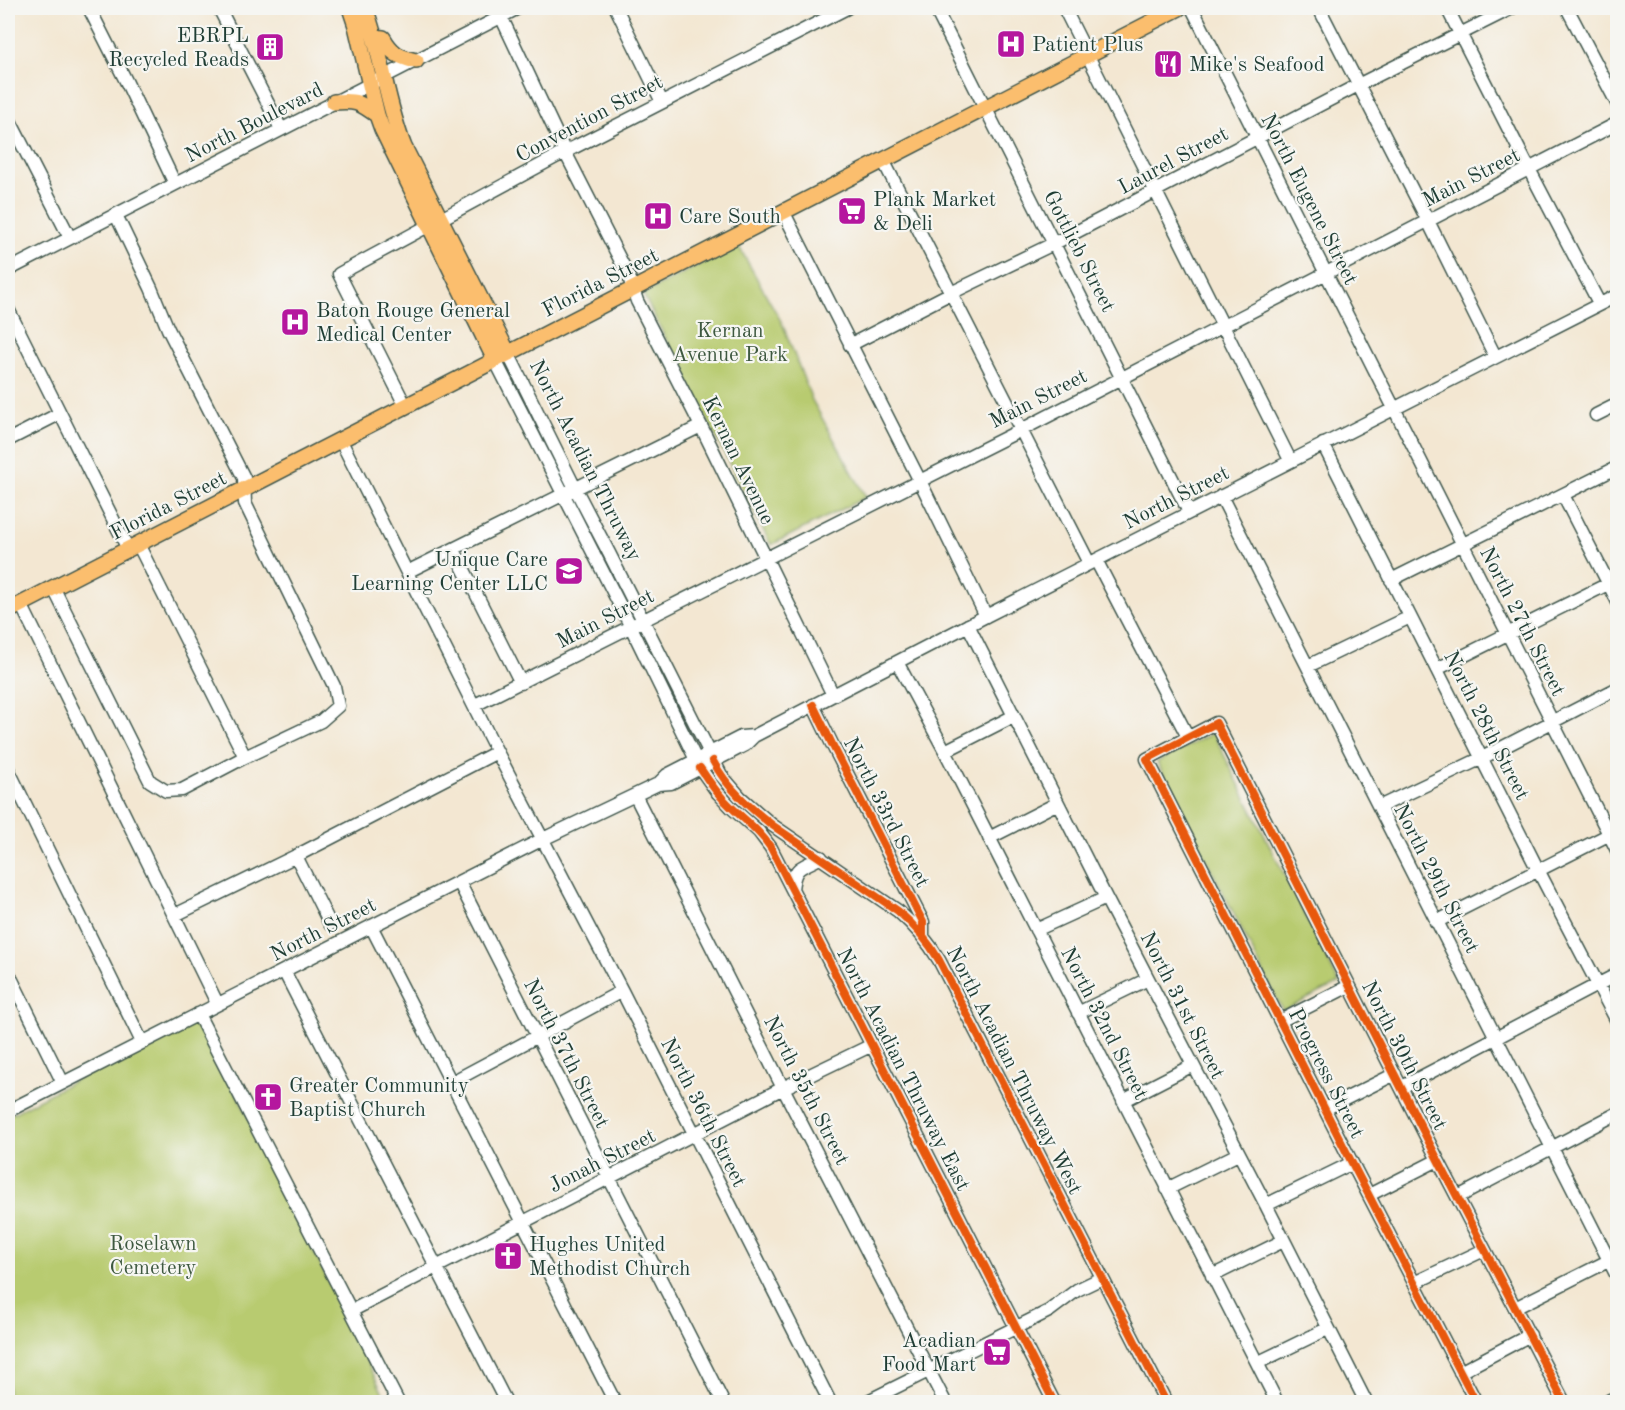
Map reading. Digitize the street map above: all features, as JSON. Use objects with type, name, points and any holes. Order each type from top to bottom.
[{"type":"main road","name":"North Acadian Thruway","points":[[350,8],[377,115],[387,140],[434,222],[502,356]]},
{"type":"main road","name":"North Acadian Thruway","points":[[366,8],[398,133],[434,222]]},
{"type":"main road","name":"Florida Street","points":[[14,607],[1179,8]]},
{"type":"main road","points":[[374,37],[383,38],[396,55],[416,61]]},
{"type":"main road","points":[[334,102],[350,101],[362,104],[377,115]]},
{"type":"street","points":[[89,8],[128,82],[175,184]]},
{"type":"street","points":[[219,8],[281,129]]},
{"type":"street","name":"North Boulevard","points":[[8,270],[416,61],[500,12],[518,8]]},
{"type":"street","points":[[616,8],[662,102]]},
{"type":"street","name":"Convention Street","points":[[405,405],[346,270],[566,152],[847,8]]},
{"type":"street","name":"Gottlieb Street","points":[[935,8],[1189,512]]},
{"type":"street","points":[[1064,8],[1290,460]]},
{"type":"street","name":"North Eugene Street","points":[[1192,8],[1394,408]]},
{"type":"street","points":[[1319,8],[1495,356]]},
{"type":"street","points":[[1447,8],[1599,303]]},
{"type":"street","name":"Laurel Street","points":[[850,345],[1512,8]]},
{"type":"street","points":[[1567,8],[1617,105]]},
{"type":"street","name":"Kernan Avenue","points":[[500,12],[566,152],[629,277],[637,301],[833,695]]},
{"type":"street","points":[[8,117],[70,238]]},
{"type":"street","name":"Main Street","points":[[475,705],[1021,430],[1617,123]]},
{"type":"street","points":[[883,160],[1021,430],[1188,737]]},
{"type":"street","points":[[783,211],[986,616]]},
{"type":"street","points":[[53,587],[150,781],[166,791],[182,790],[321,721],[338,706],[334,686],[245,503],[244,478],[168,329],[116,215]]},
{"type":"street","name":"North Street","points":[[711,757],[746,745],[754,736],[813,705],[1617,295]]},
{"type":"street","points":[[8,309],[59,414],[133,546],[245,757]]},
{"type":"street","name":"North Acadian Thruway","points":[[502,356],[569,490],[631,627],[698,764]]},
{"type":"street","points":[[1596,415],[1617,404]]},
{"type":"street","name":"North 27th Street","points":[[1394,408],[1552,721],[1613,833],[1617,852]]},
{"type":"street","points":[[8,441],[59,414]]},
{"type":"street","points":[[407,572],[700,426]]},
{"type":"street","name":"North 36th Street","points":[[340,440],[830,1402]]},
{"type":"street","name":"North 28th Street","points":[[1323,444],[1617,1023]]},
{"type":"street","points":[[1391,580],[1617,467]]},
{"type":"street","name":"North Acadian Thruway","points":[[569,490],[644,621],[711,757]]},
{"type":"street","points":[[1563,495],[1613,581],[1617,602]]},
{"type":"street","name":"North 29th Street","points":[[1221,496],[1551,1147],[1613,1258],[1617,1278]]},
{"type":"street","points":[[454,550],[521,683]]},
{"type":"street","points":[[1437,669],[1613,581]]},
{"type":"street","points":[[14,607],[175,915],[218,1004]]},
{"type":"street","points":[[1308,666],[1410,617]]},
{"type":"street","name":"North 31st Street","points":[[968,625],[1365,1402]]},
{"type":"street","name":"North 32nd Street","points":[[897,662],[945,751],[1277,1402]]},
{"type":"street","points":[[1379,807],[1482,758],[1617,688]]},
{"type":"street","name":"North 33rd Street","points":[[813,705],[923,922],[923,936]]},
{"type":"street","points":[[945,751],[1014,716]]},
{"type":"street","name":"North 30th Street","points":[[1188,737],[1216,723],[1484,1250],[1564,1402]]},
{"type":"street","name":"North Street","points":[[8,1111],[543,839],[658,784],[671,783],[741,737],[754,736]]},
{"type":"street","name":"Progress Street","points":[[1188,737],[1147,759],[1476,1402]]},
{"type":"street","points":[[727,783],[724,772],[725,763],[734,751]]},
{"type":"street","points":[[175,915],[296,856],[497,752]]},
{"type":"street","name":"North Acadian Thruway West","points":[[711,757],[727,783],[757,813],[898,911],[923,936],[939,960],[1166,1402]]},
{"type":"street","name":"North Acadian Thruway East","points":[[698,764],[709,782],[726,802],[762,836],[771,848],[1054,1402]]},
{"type":"street","points":[[8,769],[142,1042]]},
{"type":"street","name":"North 35th Street","points":[[635,795],[945,1402]]},
{"type":"street","points":[[989,838],[1058,803]]},
{"type":"street","points":[[1436,922],[1613,833]]},
{"type":"street","points":[[296,856],[330,924]]},
{"type":"street","points":[[792,889],[797,870],[821,857]]},
{"type":"street","name":"North 37th Street","points":[[459,882],[723,1402]]},
{"type":"street","points":[[1036,930],[1106,898]]},
{"type":"street","points":[[372,926],[615,1402]]},
{"type":"street","points":[[284,971],[506,1402]]},
{"type":"street","points":[[8,972],[63,1083]]},
{"type":"street","points":[[1402,1086],[1617,974]]},
{"type":"street","points":[[1078,1013],[1148,979]]},
{"type":"street","points":[[1280,1021],[1349,986]]},
{"type":"street","points":[[452,1082],[622,991]]},
{"type":"street","points":[[198,1014],[398,1402]]},
{"type":"street","name":"Jonah Street","points":[[351,1311],[783,1088],[872,1045]]},
{"type":"street","points":[[1123,1101],[1193,1065]]},
{"type":"street","points":[[1325,1109],[1395,1074]]},
{"type":"street","points":[[1458,1197],[1617,1113]]},
{"type":"street","points":[[1167,1189],[1238,1154]]},
{"type":"street","points":[[1369,1195],[1438,1160]]},
{"type":"street","points":[[1266,1205],[1352,1163]]},
{"type":"street","points":[[1212,1276],[1283,1241]]},
{"type":"street","points":[[1414,1283],[1484,1250]]},
{"type":"street","points":[[1515,1308],[1613,1258]]},
{"type":"street","points":[[866,1402],[1049,1311],[1077,1290],[1102,1278]]},
{"type":"street","points":[[1257,1364],[1327,1329]]},
{"type":"street","points":[[1460,1372],[1530,1335]]},
{"type":"green space","name":"Kernan Avenue Park","points":[[738,245],[782,323],[812,400],[866,497],[771,545],[643,294]]},
{"type":"green space","points":[[1213,733],[1339,983],[1283,1011],[1157,762]]},
{"type":"green space","name":"Roselawn Cemetery","points":[[198,1014],[387,1402],[8,1402],[8,1116]]},
{"type":"cycle path","points":[[813,705],[923,922],[923,936]]},
{"type":"cycle path","points":[[1476,1402],[1147,759],[1216,723],[1564,1402]]},
{"type":"cycle path","points":[[713,761],[732,788],[755,811],[898,911],[930,946],[1166,1402]]},
{"type":"cycle path","points":[[700,768],[722,797],[771,848],[1054,1402]]},
{"type":"place","name":"Patient Plus","points":[[1011,44]]},
{"type":"place","name":"EBRPL Recycled Reads","points":[[270,47]]},
{"type":"place","name":"Mike's Seafood","points":[[1168,64]]},
{"type":"place","name":"Plank Market & Deli","points":[[852,211]]},
{"type":"place","name":"Care South","points":[[658,216]]},
{"type":"place","name":"Baton Rouge General Medical Center","points":[[295,322]]},
{"type":"place","name":"Unique Care Learning Center LLC","points":[[569,571]]},
{"type":"place","name":"Greater Community Baptist Church","points":[[268,1097]]},
{"type":"place","name":"Hughes United Methodist Church","points":[[508,1256]]},
{"type":"place","name":"Acadian Food Mart","points":[[997,1352]]}]
